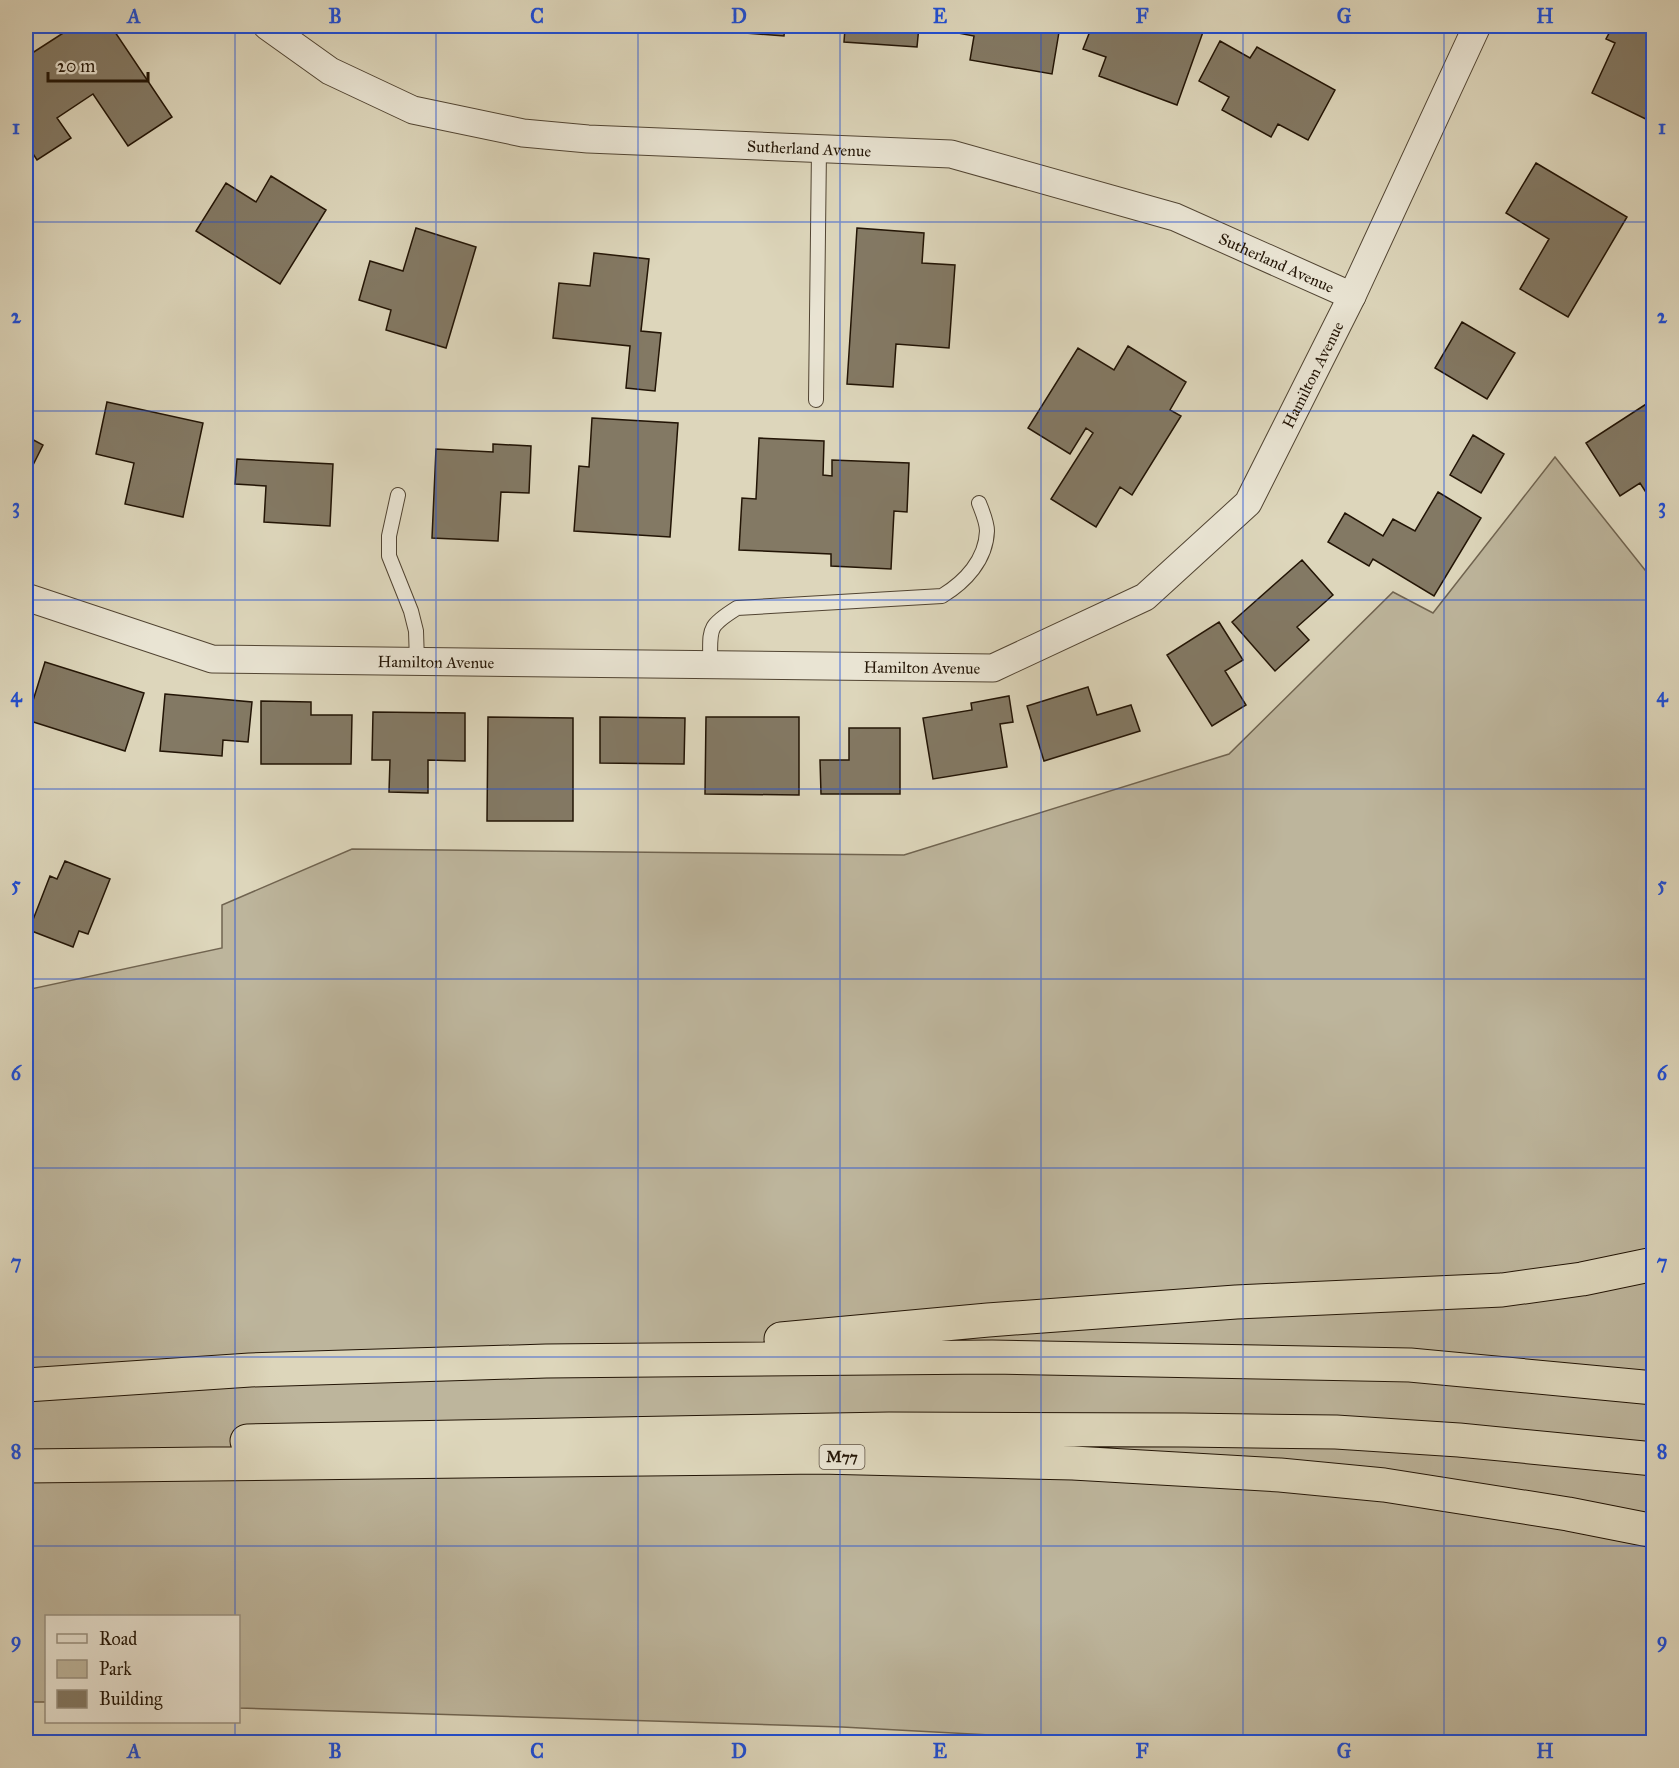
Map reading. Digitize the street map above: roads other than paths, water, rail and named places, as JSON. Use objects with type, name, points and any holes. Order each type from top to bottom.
[{"type":"highway","points":[[546,1361],[987,1320],[1236,1302],[1502,1290],[1582,1279],[1653,1264]]},
{"type":"highway","points":[[26,1385],[250,1370],[546,1361],[993,1357],[1410,1365],[1653,1388]]},
{"type":"highway","name":"M77","points":[[26,1451],[361,1438],[974,1428],[1336,1432],[1459,1440],[1653,1459]]},
{"type":"highway","name":"M77","points":[[26,1466],[819,1457],[1084,1463],[1269,1474],[1384,1485],[1534,1508],[1653,1531]]},
{"type":"street","name":"Sutherland Avenue","points":[[267,26],[330,70],[413,110],[523,133],[600,139],[951,154],[1175,217],[1352,296]]},
{"type":"street","name":"Hamilton Avenue","points":[[26,597],[212,660],[993,668],[1145,597],[1248,503],[1352,296],[1477,26]]},
{"type":"lane","points":[[816,400],[819,148]]},
{"type":"lane","points":[[398,495],[389,536],[389,556],[411,611],[416,631],[417,662]]},
{"type":"lane","points":[[710,665],[711,630],[715,622],[737,608],[942,596],[960,585],[980,559],[987,530],[979,503]]},
{"type":"railway","points":[[26,1740],[126,1742]]}]
